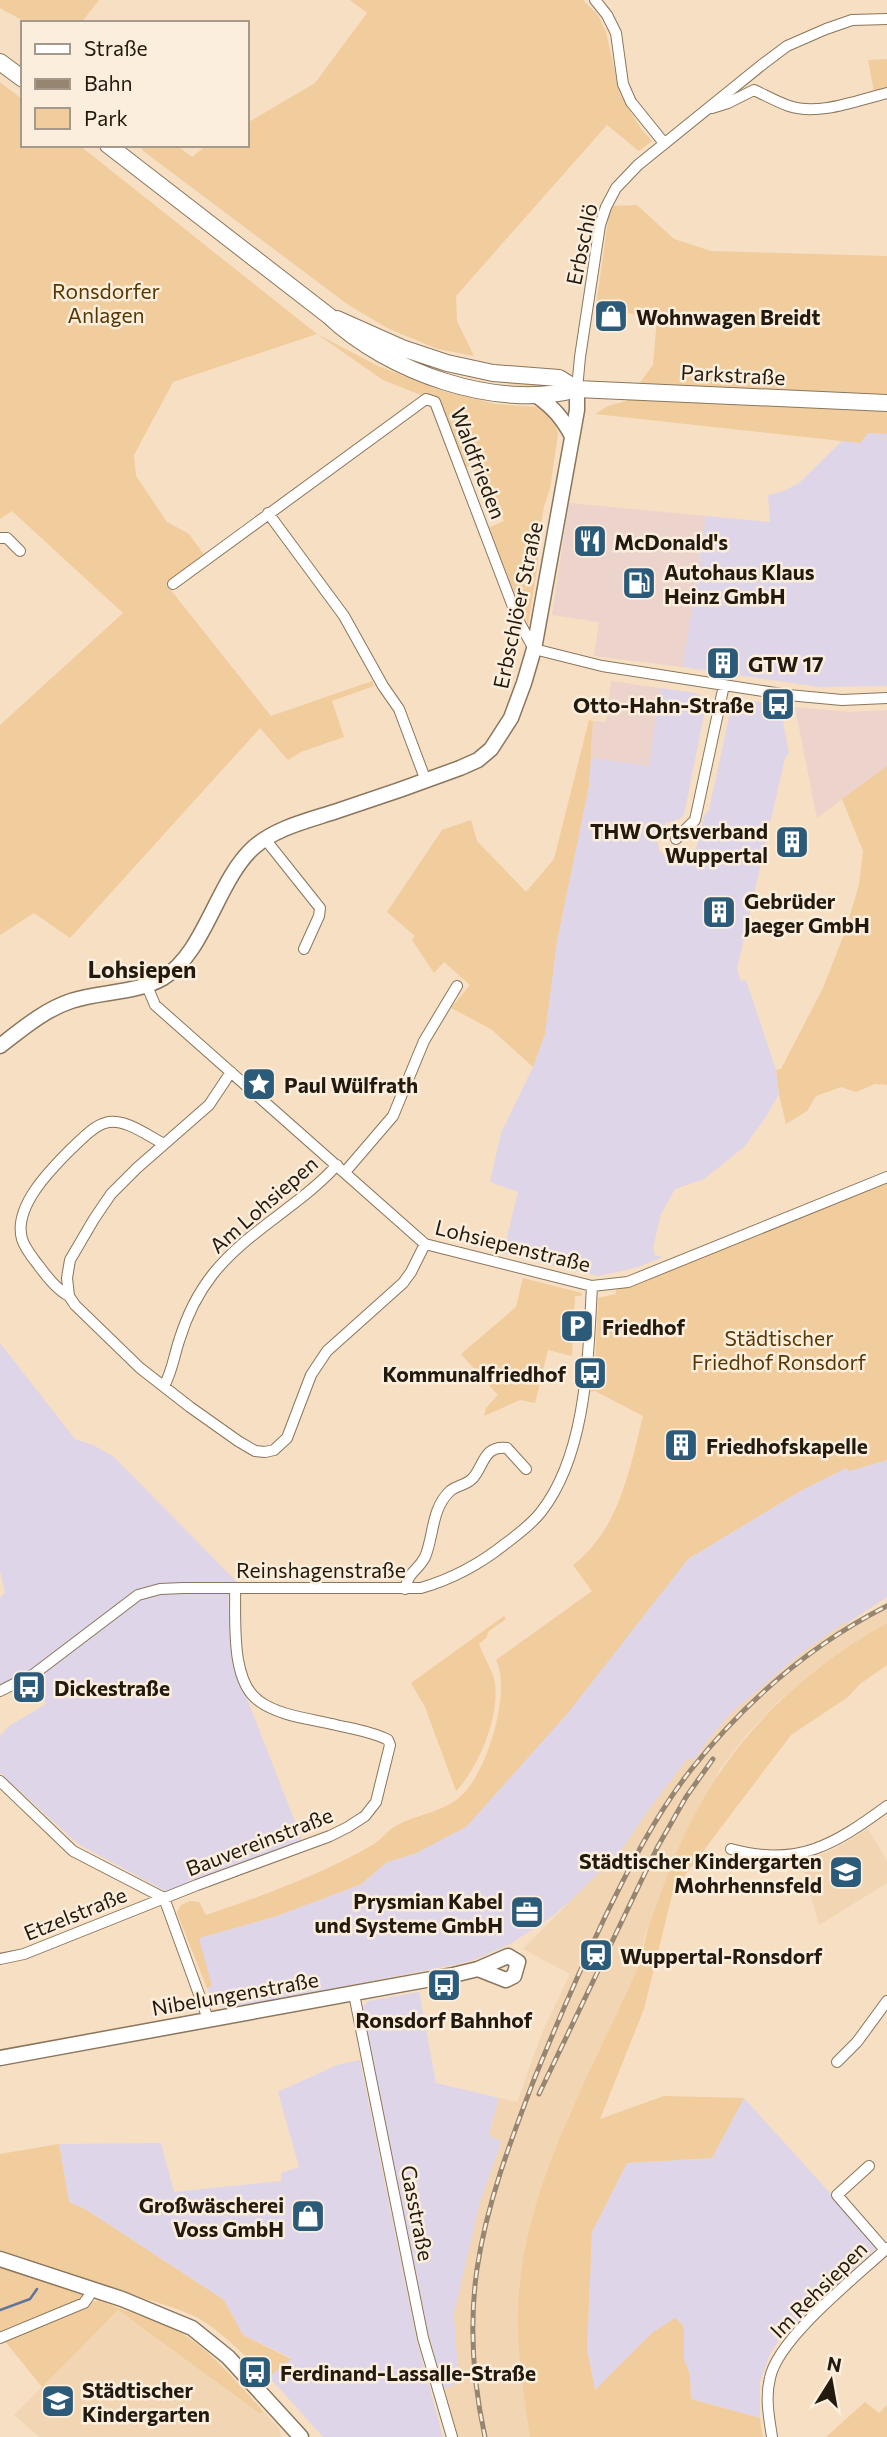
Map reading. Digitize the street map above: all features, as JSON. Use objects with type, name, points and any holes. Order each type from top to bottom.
[{"type":"main road","points":[[0,62],[21,78]]},
{"type":"main road","name":"Parkstraße","points":[[111,147],[329,316],[348,335],[430,377],[478,389],[537,396],[577,388],[887,402]]},
{"type":"main road","name":"Parkstraße","points":[[329,316],[402,348],[447,363],[493,373],[559,378],[577,388]]},
{"type":"street","points":[[595,0],[616,33],[623,84],[631,102],[664,143]]},
{"type":"street","name":"Erbschlö","points":[[577,388],[600,225],[616,188],[664,143],[788,46],[852,20],[887,19]]},
{"type":"street","name":"Erbschlö","points":[[708,109],[754,90],[790,107],[802,108],[821,108],[887,93]]},
{"type":"street","name":"Erbschlöer Straße","points":[[0,1046],[55,1007],[98,994],[147,986],[165,976],[180,964],[236,870],[252,849],[265,839],[292,827],[426,781],[478,760],[491,749],[518,703],[534,649],[577,410],[577,388]]},
{"type":"street","points":[[537,396],[562,418],[572,436]]},
{"type":"street","name":"Waldfrieden","points":[[173,584],[421,400],[432,400],[518,620],[534,649]]},
{"type":"street","points":[[268,513],[344,616],[399,709],[426,781]]},
{"type":"street","points":[[0,538],[7,538],[20,551]]},
{"type":"street","points":[[534,649],[602,666],[822,699],[887,698]]},
{"type":"street","points":[[676,839],[695,820],[724,685]]},
{"type":"street","points":[[265,839],[320,908],[304,949]]},
{"type":"street","name":"Lohsiepenstraße","points":[[147,986],[155,1005],[425,1244],[593,1286],[628,1282],[887,1177]]},
{"type":"street","points":[[341,1169],[393,1116],[424,1041],[457,986]]},
{"type":"street","points":[[69,1296],[67,1278],[71,1260],[111,1194],[136,1167],[209,1105],[231,1072]]},
{"type":"street","points":[[164,1144],[121,1122],[104,1123],[60,1160],[32,1195],[23,1211],[20,1224],[22,1240],[62,1293],[69,1296],[94,1325],[140,1368],[190,1407],[255,1451],[274,1450],[287,1438],[311,1375],[327,1351],[403,1283],[425,1244]]},
{"type":"street","name":"Am Lohsiepen","points":[[164,1386],[192,1308],[212,1275],[238,1247],[341,1169]]},
{"type":"street","name":"Reinshagenstraße","points":[[0,1691],[34,1674],[138,1595],[160,1590],[235,1588],[421,1588],[449,1580],[493,1554],[532,1522],[551,1496],[570,1452],[585,1382],[593,1286]]},
{"type":"street","points":[[405,1588],[408,1576],[426,1554],[440,1505],[448,1493],[473,1478],[484,1457],[495,1449],[507,1448],[526,1469]]},
{"type":"street","name":"Bauvereinstraße","points":[[164,1898],[330,1836],[365,1816],[376,1802],[390,1745],[384,1738],[279,1711],[257,1700],[247,1688],[240,1668],[235,1588]]},
{"type":"street","points":[[0,1781],[73,1851],[164,1898],[208,2019]]},
{"type":"street","points":[[731,1849],[754,1856],[797,1854],[826,1846],[887,1806]]},
{"type":"street","name":"Etzelstraße","points":[[0,1959],[24,1954],[164,1898]]},
{"type":"street","name":"Nibelungenstraße","points":[[0,2059],[478,1969]]},
{"type":"street","name":"Gasstraße","points":[[354,1994],[423,2338],[452,2437]]},
{"type":"street","points":[[837,2062],[857,2042],[887,2001]]},
{"type":"street","name":"Im Rehsiepen","points":[[772,2437],[767,2407],[770,2378],[776,2360],[794,2335],[886,2249],[837,2195],[869,2166]]},
{"type":"street","points":[[0,2259],[122,2299],[192,2328],[228,2357],[301,2437]]},
{"type":"street","points":[[0,2338],[83,2303],[89,2296]]},
{"type":"shaded area","points":[[868,433],[887,434],[887,686],[819,687],[683,667],[706,516],[770,522],[768,495],[799,483],[843,440],[860,443]]},
{"type":"shaded area","name":"Autohaus Klaus Heinz GmbH","points":[[569,503],[706,516],[683,667],[594,656],[599,622],[552,615]]},
{"type":"shaded area","points":[[611,681],[660,688],[649,766],[591,758],[593,721],[606,722]]},
{"type":"shaded area","points":[[660,688],[695,693],[700,695],[706,705],[684,815],[666,823],[657,835],[659,850],[675,861],[689,857],[697,846],[704,816],[709,810],[731,708],[746,700],[780,705],[789,753],[785,758],[737,969],[741,981],[746,980],[776,1070],[779,1094],[744,1147],[704,1179],[675,1189],[661,1214],[653,1248],[655,1255],[663,1257],[635,1268],[598,1276],[503,1254],[518,1192],[490,1182],[501,1133],[533,1067],[545,1034],[557,941],[589,786],[591,758],[649,766]]},
{"type":"shaded area","points":[[795,707],[849,712],[887,710],[887,766],[817,818]]},
{"type":"shaded area","points":[[0,1343],[75,1439],[114,1457],[236,1581],[228,1598],[232,1660],[302,1840],[167,1892],[78,1844],[0,1773],[0,1736],[9,1726],[46,1704],[27,1672],[0,1685],[0,1597],[5,1593],[0,1571]]},
{"type":"shaded area","points":[[887,1460],[887,1597],[803,1652],[731,1713],[695,1759],[647,1812],[623,1848],[586,1887],[553,1916],[510,1944],[474,1960],[454,1965],[230,2008],[220,2007],[212,1999],[207,1988],[212,1986],[198,1938],[274,1917],[346,1890],[361,1884],[387,1862],[414,1854],[629,1633],[688,1559],[802,1490],[846,1468],[849,1471]]},
{"type":"shaded area","points":[[887,1602],[887,1623],[814,1671],[779,1701],[748,1733],[720,1769],[644,1938],[642,1958],[628,1991],[568,2117],[532,2221],[524,2260],[518,2330],[530,2437],[456,2437],[444,2401],[444,2389],[459,2383],[454,2314],[480,2203],[502,2141],[489,2136],[499,2098],[517,2102],[542,2033],[570,1974],[523,1949],[623,1848],[687,1759],[695,1759],[731,1713],[803,1652],[844,1623],[848,1624]]},
{"type":"shaded area","name":"Städtischer Kindergarten Mohrhennsfeld","points":[[868,1829],[887,1861],[887,1883],[819,1925],[801,1861],[835,1849]]},
{"type":"shaded area","points":[[419,1992],[436,2083],[499,2098],[489,2135],[502,2140],[480,2203],[454,2314],[459,2384],[444,2389],[428,2332],[362,2008],[368,2001]]},
{"type":"shaded area","points":[[360,2060],[416,2337],[443,2437],[323,2437],[269,2377],[291,2358],[243,2335],[224,2300],[88,2211],[69,2202],[59,2144],[161,2143],[174,2192],[281,2181],[281,2173],[299,2167],[278,2092],[337,2065]]},
{"type":"shaded area","points":[[744,2098],[878,2246],[779,2340],[770,2354],[760,2382],[760,2418],[691,2399],[690,2375],[684,2359],[684,2330],[652,2333],[595,2390],[587,2349],[592,2232],[627,2163],[712,2158]]},
{"type":"shaded area","points":[[118,2310],[259,2413],[263,2411],[279,2428],[281,2437],[39,2437],[14,2415]]},
{"type":"green space","points":[[0,0],[99,0],[83,21],[23,21],[0,8]]},
{"type":"green space","points":[[350,0],[583,0],[598,15],[606,32],[620,94],[641,129],[652,141],[639,151],[607,125],[456,296],[457,321],[474,356],[438,349],[389,329],[347,304],[142,150],[144,147],[179,147],[192,157],[204,147],[248,147],[248,122],[315,83],[367,13]]},
{"type":"green space","points":[[887,59],[887,88],[874,91],[868,60]]},
{"type":"green space","name":"Ronsdorfer Anlagen","points":[[0,82],[21,98],[21,147],[82,147],[317,334],[173,382],[134,455],[136,476],[167,522],[189,534],[205,556],[166,584],[271,716],[372,681],[374,686],[332,701],[344,737],[301,752],[288,760],[260,728],[70,938],[34,913],[0,935],[0,725],[123,613],[12,511],[0,519]]},
{"type":"green space","points":[[637,205],[674,239],[711,251],[887,256],[887,434],[868,433],[860,443],[595,414],[608,406],[626,401],[653,365],[657,319],[596,306],[610,206]]},
{"type":"green space","points":[[317,334],[378,366],[442,391],[496,404],[537,407],[555,421],[558,434],[550,489],[544,506],[528,625],[488,528],[504,521],[495,500],[490,502],[486,498],[472,466],[464,468],[446,421],[426,397],[383,380]]},
{"type":"green space","points":[[394,353],[555,384],[554,388],[533,387],[472,378]]},
{"type":"green space","points":[[589,720],[593,721],[589,786],[557,941],[545,1034],[533,1067],[491,1029],[451,1008],[470,985],[444,962],[434,973],[412,940],[415,936],[387,912],[442,830],[471,820],[477,841],[526,892],[554,859]]},
{"type":"green space","points":[[887,766],[887,1085],[875,1084],[856,1092],[841,1087],[816,1096],[807,1111],[786,1124],[776,1070],[781,1069],[823,988],[845,932],[859,885],[863,851],[842,799]]},
{"type":"green space","name":"Städtischer Friedhof Ronsdorf","points":[[887,1181],[887,1460],[849,1471],[846,1468],[802,1490],[688,1559],[567,1714],[466,1827],[414,1854],[387,1862],[361,1884],[274,1917],[199,1938],[212,1986],[207,1988],[177,1913],[181,1905],[190,1901],[199,1902],[206,1915],[270,1892],[334,1865],[374,1844],[402,1823],[455,1801],[471,1784],[480,1769],[494,1730],[501,1691],[496,1660],[592,1591],[573,1565],[589,1551],[612,1516],[627,1477],[643,1416],[595,1391],[591,1392],[595,1367],[598,1298],[616,1294],[616,1290]]},
{"type":"green space","points":[[523,1278],[582,1293],[581,1296],[575,1296],[572,1356],[548,1350],[535,1403],[520,1400],[484,1416],[486,1408],[498,1395],[461,1354],[516,1307]]},
{"type":"green space","points":[[504,1616],[506,1619],[489,1631],[479,1644],[494,1679],[495,1707],[480,1754],[465,1781],[456,1791],[425,1707],[411,1683]]},
{"type":"green space","points":[[887,1623],[887,1665],[860,1684],[848,1697],[791,1735],[673,1891],[644,2009],[600,2119],[664,2096],[744,2098],[712,2158],[627,2163],[592,2232],[587,2349],[595,2390],[652,2333],[675,2318],[684,2330],[684,2359],[690,2375],[691,2399],[760,2418],[763,2437],[530,2437],[518,2331],[520,2281],[529,2233],[542,2185],[559,2139],[642,1958],[651,1919],[682,1840],[702,1800],[725,1765],[780,1701],[812,1673]]},
{"type":"green space","points":[[59,2144],[69,2202],[88,2211],[224,2300],[243,2335],[291,2359],[269,2377],[222,2335],[194,2316],[47,2270],[0,2250],[0,2154]]},
{"type":"green space","points":[[0,2267],[86,2295],[79,2302],[56,2309],[0,2335]]},
{"type":"green space","points":[[98,2300],[158,2323],[159,2321],[189,2338],[216,2360],[263,2411],[260,2414],[118,2310],[42,2387],[4,2340]]},
{"type":"green space","points":[[865,2402],[879,2413],[887,2405],[887,2437],[826,2437]]},
{"type":"waterway","points":[[0,2310],[30,2299],[37,2289]]},
{"type":"railway","points":[[485,2437],[475,2374],[473,2332],[481,2244],[493,2195],[535,2077],[605,1917],[654,1824],[677,1788],[732,1722],[779,1678],[805,1658],[831,1639],[887,1606]]},
{"type":"railway","points":[[539,2094],[657,1848],[686,1797],[713,1759]]},
{"type":"place","name":"Wohnwagen Breidt","points":[[611,316]]},
{"type":"place","name":"McDonald's","points":[[590,541]]},
{"type":"place","name":"Autohaus Klaus Heinz GmbH","points":[[639,583]]},
{"type":"place","name":"GTW 17","points":[[723,663]]},
{"type":"place","name":"Otto-Hahn-Straße","points":[[778,704]]},
{"type":"place","name":"THW Ortsverband Wuppertal","points":[[792,842]]},
{"type":"place","name":"Gebrüder Jaeger GmbH","points":[[719,912]]},
{"type":"place","name":"Paul Wülfrath","points":[[259,1084]]},
{"type":"place","name":"Friedhof","points":[[577,1326]]},
{"type":"place","name":"Kommunalfriedhof","points":[[590,1373]]},
{"type":"place","name":"Friedhofskapelle","points":[[681,1445]]},
{"type":"place","name":"Dickestraße","points":[[29,1687]]},
{"type":"place","name":"Städtischer Kindergarten Mohrhennsfeld","points":[[846,1872]]},
{"type":"place","name":"Prysmian Kabel und Systeme GmbH","points":[[527,1912]]},
{"type":"place","name":"Wuppertal-Ronsdorf","points":[[596,1955]]},
{"type":"place","name":"Ronsdorf Bahnhof","points":[[444,1985]]},
{"type":"place","name":"Großwäscherei Voss GmbH","points":[[308,2216]]},
{"type":"place","name":"Ferdinand-Lassalle-Straße","points":[[255,2372]]},
{"type":"place","name":"Städtischer Kindergarten","points":[[58,2401]]},
{"type":"district","name":"Lohsiepen","points":[[142,969]]}]
